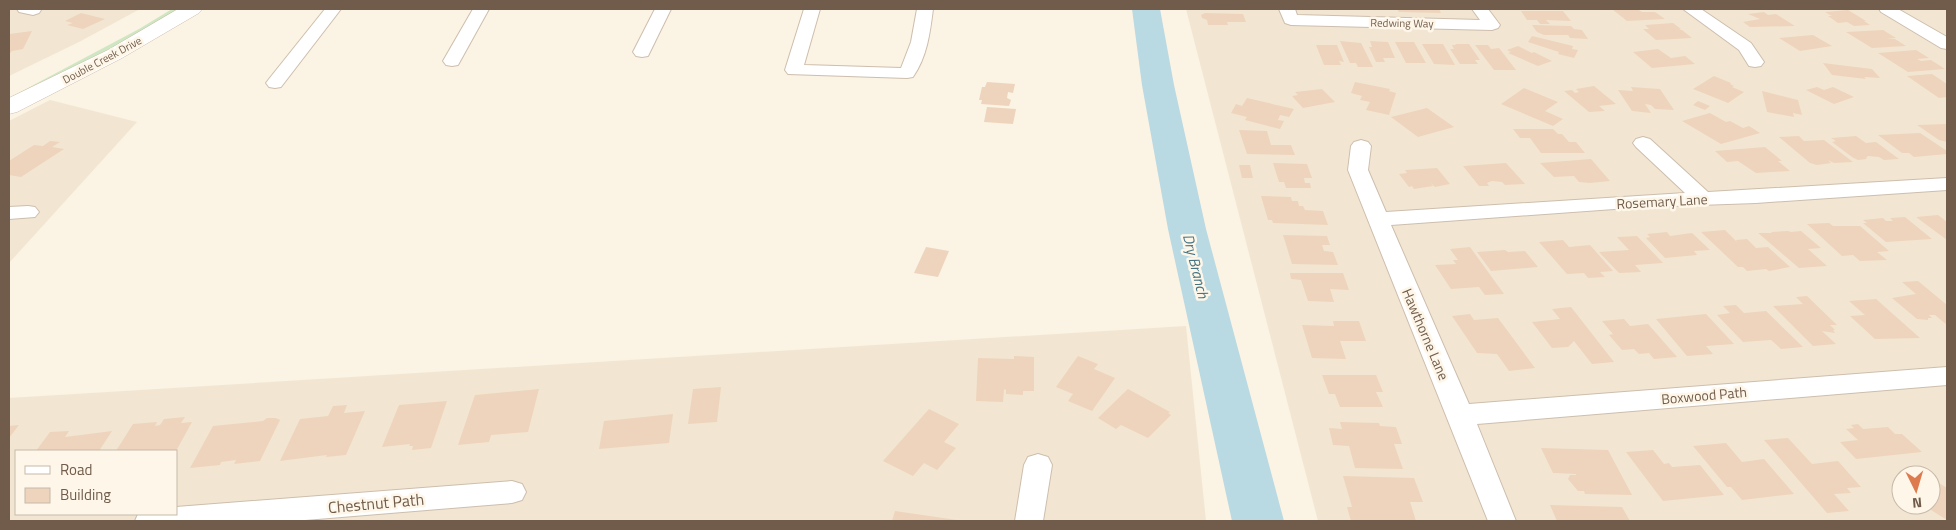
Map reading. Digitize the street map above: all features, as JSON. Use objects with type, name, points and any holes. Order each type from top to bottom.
[{"type":"street","name":"Double Creek Drive","points":[[9,88],[74,56],[161,9]]},
{"type":"street","name":"Double Creek Drive","points":[[9,107],[115,54],[192,9]]},
{"type":"street","points":[[275,84],[333,9]]},
{"type":"street","points":[[452,61],[481,9]]},
{"type":"street","points":[[642,52],[663,9]]},
{"type":"street","points":[[812,9],[794,70],[906,72],[916,58],[921,42],[925,9]]},
{"type":"street","name":"Redwing Way","points":[[1289,14],[1492,25],[1480,9]]},
{"type":"street","points":[[1691,9],[1745,47],[1755,62]]},
{"type":"street","points":[[1887,9],[1947,44]]},
{"type":"street","points":[[1643,143],[1703,199]]},
{"type":"street","name":"Hawthorne Lane","points":[[1362,146],[1358,170],[1460,414],[1502,521]]},
{"type":"street","name":"Rosemary Lane","points":[[1377,219],[1642,201],[1947,184]]},
{"type":"street","name":"Boxwood Path","points":[[1460,414],[1947,376]]},
{"type":"street","points":[[1029,521],[1038,465]]},
{"type":"street","name":"Chestnut Path","points":[[149,521],[271,516],[512,492]]},
{"type":"shaded area","points":[[9,9],[140,9],[79,42],[9,76]]},
{"type":"shaded area","points":[[1186,9],[1947,9],[1947,521],[1318,521]]},
{"type":"shaded area","points":[[50,100],[137,122],[9,263],[9,121]]},
{"type":"shaded area","points":[[1186,326],[1206,521],[9,521],[9,398]]},
{"type":"green space","points":[[172,9],[184,9],[148,31],[9,103],[9,98],[139,29]]},
{"type":"building","points":[[1397,9],[1439,9],[1441,13],[1399,12]]},
{"type":"building","points":[[1612,9],[1637,9],[1642,12],[1655,12],[1665,19],[1627,21]]},
{"type":"building","points":[[1848,10],[1870,25],[1854,26],[1847,22],[1838,23],[1825,12]]},
{"type":"building","points":[[1521,11],[1563,11],[1571,21],[1546,20],[1550,24],[1540,24],[1537,20],[1527,20]]},
{"type":"building","points":[[1764,12],[1768,15],[1776,14],[1795,26],[1750,27],[1743,22],[1760,19],[1748,14]]},
{"type":"building","points":[[81,13],[105,19],[83,29],[67,25],[73,23],[65,21]]},
{"type":"building","points":[[1205,13],[1243,14],[1246,22],[1227,22],[1228,25],[1208,25],[1207,20],[1202,18],[1201,15]]},
{"type":"building","points":[[1673,23],[1681,29],[1679,30],[1682,30],[1692,38],[1656,40],[1643,29],[1649,29],[1645,25]]},
{"type":"building","points":[[1532,25],[1571,26],[1574,29],[1582,30],[1588,39],[1570,38],[1568,35],[1544,35],[1537,32]]},
{"type":"building","points":[[1883,30],[1896,38],[1887,38],[1895,39],[1906,46],[1872,48],[1846,32]]},
{"type":"building","points":[[32,31],[23,49],[12,51],[9,54],[9,34]]},
{"type":"building","points":[[1813,35],[1832,46],[1800,51],[1779,38]]},
{"type":"building","points":[[1532,36],[1573,46],[1572,49],[1578,50],[1574,58],[1558,54],[1559,52],[1528,42]]},
{"type":"building","points":[[1340,41],[1361,43],[1373,67],[1358,67],[1356,63],[1350,63]]},
{"type":"building","points":[[1370,41],[1388,42],[1395,58],[1383,58],[1385,62],[1376,62],[1369,47],[1372,47]]},
{"type":"building","points":[[1395,42],[1414,42],[1426,63],[1406,63]]},
{"type":"building","points":[[1422,44],[1443,44],[1455,65],[1434,64]]},
{"type":"building","points":[[1469,44],[1480,60],[1475,60],[1478,64],[1460,64],[1450,49],[1454,49],[1452,45]]},
{"type":"building","points":[[1316,45],[1337,45],[1344,62],[1339,61],[1341,65],[1324,65]]},
{"type":"building","points":[[1475,45],[1488,45],[1491,49],[1499,48],[1516,70],[1494,70]]},
{"type":"building","points":[[1518,46],[1552,61],[1538,66],[1508,53],[1511,52],[1507,50]]},
{"type":"building","points":[[1658,49],[1671,58],[1685,56],[1695,64],[1652,68],[1633,52]]},
{"type":"building","points":[[1916,50],[1929,58],[1917,59],[1921,61],[1931,60],[1945,69],[1908,72],[1878,53]]},
{"type":"building","points":[[1823,63],[1872,69],[1880,78],[1864,77],[1866,79],[1832,75]]},
{"type":"building","points":[[1932,74],[1947,84],[1947,97],[1939,98],[1907,76]]},
{"type":"building","points":[[1714,76],[1731,83],[1734,86],[1732,87],[1744,92],[1728,103],[1693,89]]},
{"type":"building","points":[[987,82],[1015,84],[1013,93],[1008,92],[1007,98],[1011,100],[1009,106],[981,104],[982,100],[979,100],[982,87],[985,87]]},
{"type":"building","points":[[1355,82],[1390,89],[1389,91],[1396,93],[1389,115],[1366,110],[1370,102],[1360,100],[1362,96],[1351,93]]},
{"type":"building","points":[[1594,86],[1616,104],[1599,106],[1605,111],[1589,112],[1564,91],[1572,90],[1575,93],[1579,92],[1576,89]]},
{"type":"building","points":[[1631,87],[1660,89],[1674,110],[1655,109],[1651,105],[1645,104],[1651,113],[1632,111],[1618,90],[1633,91]]},
{"type":"building","points":[[1817,87],[1824,90],[1833,87],[1854,97],[1834,104],[1806,90]]},
{"type":"building","points":[[1524,88],[1558,102],[1545,111],[1563,119],[1553,126],[1501,104]]},
{"type":"building","points":[[1322,89],[1335,102],[1303,108],[1292,96],[1298,95],[1295,92]]},
{"type":"building","points":[[1762,91],[1798,100],[1802,115],[1793,113],[1794,117],[1767,112]]},
{"type":"building","points":[[1247,98],[1294,109],[1289,117],[1280,115],[1278,120],[1284,121],[1280,129],[1245,120],[1247,117],[1231,113],[1236,104],[1242,106]]},
{"type":"building","points":[[1698,101],[1710,106],[1705,110],[1693,105]]},
{"type":"building","points":[[987,107],[1016,109],[1013,124],[984,122]]},
{"type":"building","points":[[1427,108],[1454,127],[1418,137],[1391,117]]},
{"type":"building","points":[[1710,113],[1726,122],[1730,121],[1743,128],[1749,126],[1760,133],[1721,144],[1682,121]]},
{"type":"building","points":[[1947,124],[1947,142],[1939,140],[1917,125]]},
{"type":"building","points":[[1513,129],[1553,129],[1558,134],[1562,134],[1569,142],[1576,142],[1585,153],[1541,153],[1530,138],[1520,138]]},
{"type":"building","points":[[1239,130],[1267,131],[1271,145],[1291,145],[1295,155],[1247,154]]},
{"type":"building","points":[[1920,133],[1947,151],[1947,154],[1914,157],[1909,153],[1902,153],[1878,135]]},
{"type":"building","points":[[1799,136],[1804,141],[1824,140],[1853,162],[1834,163],[1828,160],[1831,163],[1817,165],[1810,163],[1779,137]]},
{"type":"building","points":[[1856,136],[1866,143],[1876,142],[1899,159],[1884,160],[1879,157],[1868,156],[1867,159],[1858,160],[1832,142],[1836,141],[1831,138]]},
{"type":"building","points":[[50,141],[60,142],[52,147],[64,149],[21,177],[9,175],[9,161],[34,145],[43,146]]},
{"type":"building","points":[[1765,147],[1782,161],[1778,161],[1790,171],[1756,173],[1738,161],[1727,162],[1715,151]]},
{"type":"building","points":[[1591,159],[1610,181],[1590,183],[1579,182],[1574,176],[1554,177],[1540,163]]},
{"type":"building","points":[[1273,163],[1307,164],[1312,178],[1304,178],[1305,183],[1310,183],[1311,188],[1286,188],[1284,182],[1279,182]]},
{"type":"building","points":[[1506,163],[1525,184],[1505,185],[1502,182],[1492,181],[1487,183],[1489,186],[1479,186],[1463,166]]},
{"type":"building","points":[[1239,165],[1250,165],[1253,178],[1242,178]]},
{"type":"building","points":[[1437,168],[1450,184],[1435,187],[1430,182],[1433,186],[1414,189],[1412,186],[1409,187],[1399,174],[1407,173],[1405,170]]},
{"type":"building","points":[[1261,196],[1291,197],[1292,201],[1298,201],[1299,206],[1303,206],[1305,210],[1323,211],[1328,225],[1273,223],[1272,220],[1268,220]]},
{"type":"building","points":[[1938,215],[1947,222],[1947,240],[1916,217]]},
{"type":"building","points":[[1905,217],[1932,239],[1886,242],[1863,223],[1867,223],[1863,220],[1883,218],[1886,221],[1893,221],[1890,218]]},
{"type":"building","points":[[1829,223],[1833,226],[1860,226],[1889,251],[1877,252],[1887,260],[1860,261],[1853,255],[1842,256],[1807,224]]},
{"type":"building","points":[[1725,230],[1737,242],[1736,240],[1747,239],[1756,248],[1768,247],[1790,267],[1769,271],[1766,269],[1747,271],[1743,267],[1738,267],[1701,232]]},
{"type":"building","points":[[1801,231],[1821,248],[1808,249],[1827,266],[1799,268],[1758,233]]},
{"type":"building","points":[[1667,232],[1670,236],[1692,233],[1710,250],[1694,251],[1697,255],[1665,258],[1646,238],[1650,237],[1647,234]]},
{"type":"building","points":[[1283,235],[1327,236],[1330,245],[1322,245],[1324,251],[1333,252],[1338,265],[1292,264]]},
{"type":"building","points":[[1637,236],[1663,263],[1635,265],[1641,272],[1619,273],[1599,252],[1629,250],[1617,237]]},
{"type":"building","points":[[1563,240],[1569,247],[1590,245],[1613,271],[1600,272],[1605,277],[1588,278],[1584,273],[1567,274],[1539,242]]},
{"type":"building","points":[[926,247],[949,251],[938,277],[914,273]]},
{"type":"building","points":[[1470,247],[1504,294],[1485,295],[1479,287],[1451,289],[1435,265],[1456,264],[1453,260],[1458,260],[1450,249]]},
{"type":"building","points":[[1505,250],[1508,252],[1525,251],[1538,267],[1491,271],[1477,252]]},
{"type":"building","points":[[1290,273],[1343,273],[1349,290],[1330,289],[1334,302],[1308,301],[1301,280],[1291,279]]},
{"type":"building","points":[[1918,281],[1947,305],[1947,325],[1935,315],[1929,315],[1932,318],[1928,318],[1928,320],[1917,319],[1892,298],[1916,294],[1902,282]]},
{"type":"building","points":[[1807,296],[1837,325],[1830,325],[1835,330],[1833,330],[1835,333],[1822,331],[1836,344],[1813,346],[1773,306],[1803,304],[1796,297]]},
{"type":"building","points":[[1876,299],[1920,338],[1875,339],[1850,316],[1865,315],[1849,301]]},
{"type":"building","points":[[1736,305],[1744,313],[1766,311],[1803,347],[1781,349],[1771,340],[1743,342],[1717,315],[1730,313],[1723,306]]},
{"type":"building","points":[[1571,307],[1614,362],[1592,364],[1574,341],[1568,347],[1552,348],[1532,322],[1560,319],[1552,309]]},
{"type":"building","points":[[1470,314],[1474,320],[1498,318],[1535,368],[1509,371],[1497,354],[1477,353],[1452,316]]},
{"type":"building","points":[[1706,314],[1734,344],[1706,346],[1713,354],[1687,356],[1656,319]]},
{"type":"building","points":[[1624,319],[1630,326],[1648,324],[1677,357],[1654,359],[1649,353],[1639,354],[1634,349],[1622,350],[1609,335],[1613,334],[1602,321]]},
{"type":"building","points":[[1333,321],[1359,321],[1366,341],[1340,341],[1346,359],[1312,358],[1302,325],[1334,326]]},
{"type":"building","points":[[1014,356],[1034,357],[1034,391],[1023,391],[1023,395],[1006,394],[1004,389],[1003,402],[976,401],[978,358],[1014,359]]},
{"type":"building","points":[[1078,356],[1098,364],[1094,369],[1115,378],[1092,411],[1068,401],[1073,394],[1056,387]]},
{"type":"building","points":[[1322,375],[1376,375],[1383,392],[1376,392],[1383,407],[1340,407],[1335,394],[1329,394]]},
{"type":"building","points":[[721,387],[717,422],[688,424],[693,389]]},
{"type":"building","points":[[539,389],[528,432],[491,435],[489,442],[458,445],[475,395]]},
{"type":"building","points":[[1128,389],[1170,412],[1168,413],[1171,415],[1148,438],[1121,425],[1116,429],[1098,418]]},
{"type":"building","points":[[447,401],[431,448],[412,450],[413,446],[409,446],[410,444],[382,447],[399,405]]},
{"type":"building","points":[[347,405],[344,413],[365,411],[346,455],[326,457],[327,455],[280,461],[300,419],[328,416],[333,406]]},
{"type":"building","points":[[929,409],[959,424],[944,442],[956,448],[937,470],[924,463],[913,476],[883,461]]},
{"type":"building","points":[[673,414],[669,443],[599,449],[604,421]]},
{"type":"building","points":[[185,417],[181,423],[192,422],[177,450],[117,450],[133,424],[157,422],[155,426],[160,425],[164,419]]},
{"type":"building","points":[[267,418],[280,420],[260,461],[234,464],[236,460],[221,462],[220,465],[190,468],[213,426],[263,421]]},
{"type":"building","points":[[1340,422],[1379,423],[1380,426],[1396,427],[1402,444],[1394,444],[1403,469],[1355,468],[1349,446],[1333,445],[1329,428],[1342,429]]},
{"type":"building","points":[[1858,424],[1863,429],[1888,427],[1895,434],[1902,434],[1922,452],[1856,459],[1840,442],[1858,440],[1846,429],[1854,428],[1851,425]]},
{"type":"building","points":[[19,425],[9,438],[9,426]]},
{"type":"building","points":[[69,431],[65,437],[112,431],[100,450],[37,450],[50,432]]},
{"type":"building","points":[[1788,438],[1812,464],[1838,461],[1861,487],[1847,488],[1851,493],[1834,494],[1849,511],[1827,513],[1764,440]]},
{"type":"building","points":[[1726,443],[1742,462],[1764,459],[1794,494],[1742,500],[1731,487],[1727,487],[1693,446]]},
{"type":"building","points":[[1541,448],[1608,450],[1632,495],[1585,494],[1584,491],[1578,491],[1568,479],[1570,475],[1576,474],[1553,473]]},
{"type":"building","points":[[1653,450],[1664,464],[1669,463],[1672,467],[1700,465],[1724,495],[1663,501],[1626,452]]},
{"type":"building","points":[[1343,476],[1414,478],[1423,502],[1410,502],[1416,521],[1351,521],[1347,507],[1352,507]]},
{"type":"building","points":[[1941,484],[1947,488],[1947,520],[1939,515],[1941,515]]},
{"type":"building","points":[[1550,505],[1622,507],[1630,521],[1557,521]]},
{"type":"building","points":[[895,511],[957,520],[957,521],[892,521]]},
{"type":"waterway","name":"Dry Branch","points":[[1146,9],[1158,85],[1187,229],[1258,521]]}]
